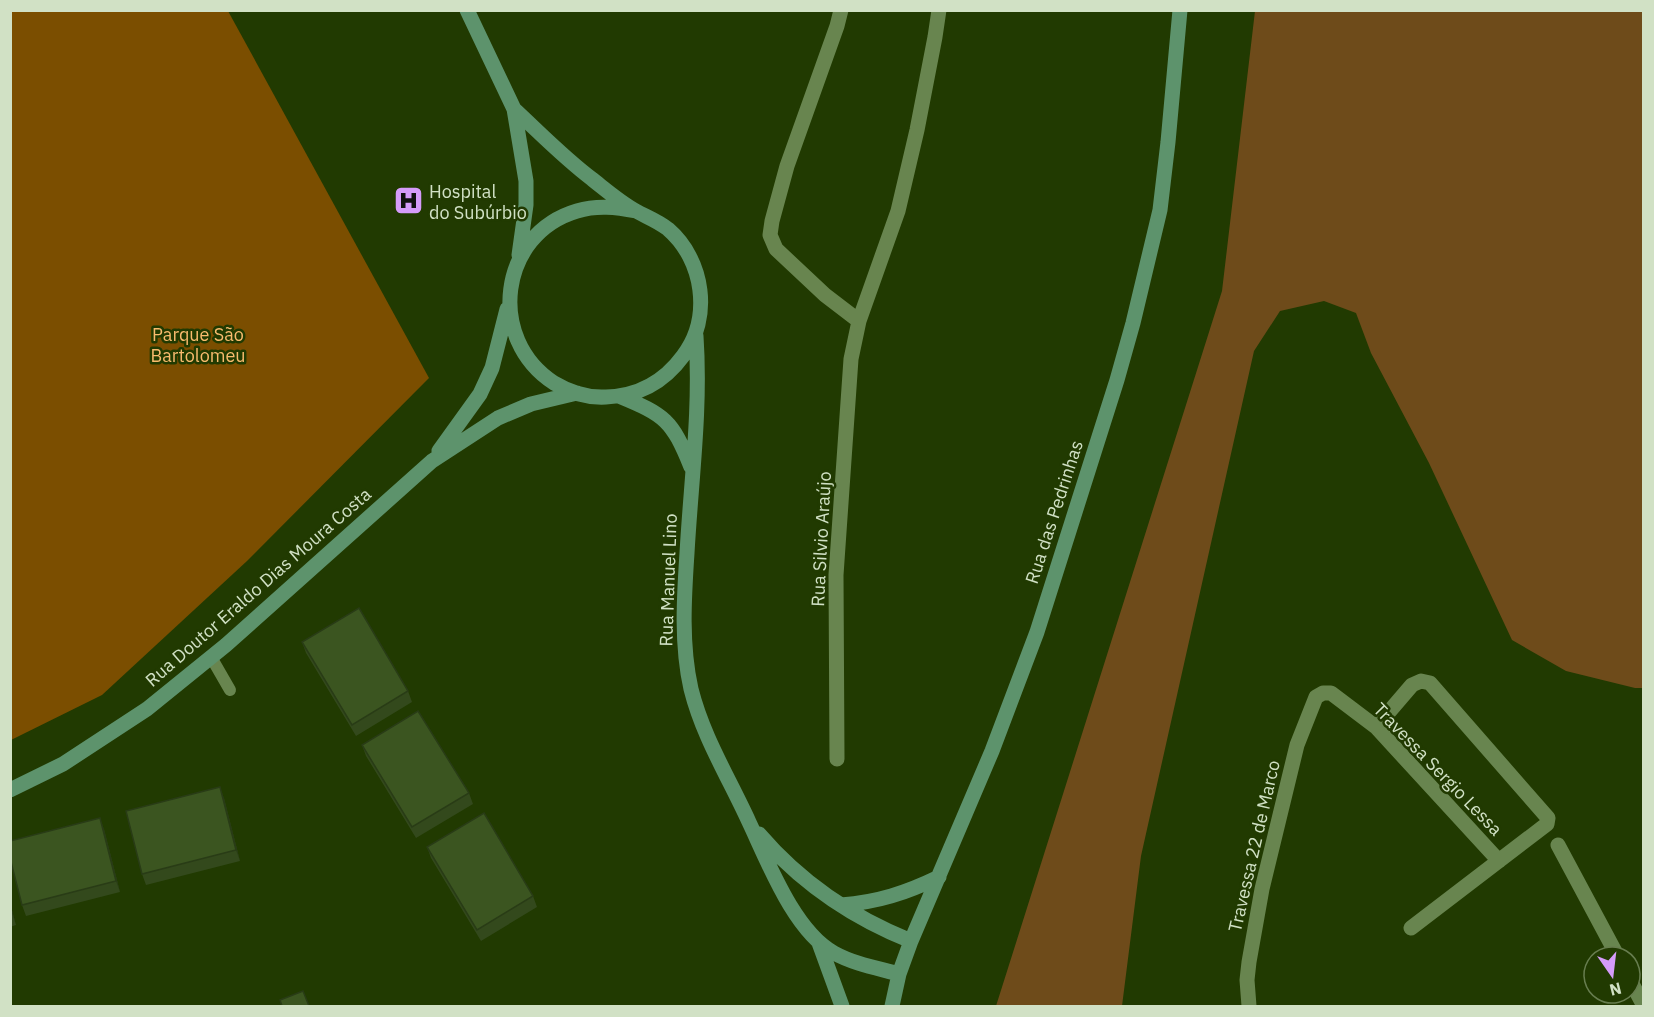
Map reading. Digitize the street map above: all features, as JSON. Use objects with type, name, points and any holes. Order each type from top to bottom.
[{"type":"main road","points":[[468,10],[514,109],[526,181],[526,204],[519,261]]},
{"type":"main road","name":"Rua das Pedrinhas","points":[[892,1006],[899,974],[911,942],[992,751],[1036,632],[1133,323],[1160,210],[1180,10]]},
{"type":"main road","points":[[514,109],[562,155],[636,211],[653,219],[668,230],[681,243],[698,277],[701,296],[696,333],[687,352],[666,375],[640,391],[619,396],[598,397],[577,393],[561,387],[546,377],[523,351],[510,318],[509,300],[512,280],[529,244],[542,230],[559,218],[596,207],[616,207],[636,211]]},
{"type":"main road","name":"Rua Doutor Eraldo Dias Moura Costa","points":[[432,460],[480,394],[492,368],[509,300]]},
{"type":"main road","name":"Rua Manuel Lino","points":[[696,333],[699,378],[698,421],[692,470],[685,590],[686,658],[698,715],[774,879],[819,943],[845,959],[899,974]]},
{"type":"main road","name":"Rua Doutor Eraldo Dias Moura Costa","points":[[10,790],[63,764],[147,709],[211,657],[432,460],[477,430],[515,410],[577,393]]},
{"type":"main road","name":"Rua Manuel Lino","points":[[619,396],[650,409],[670,424],[692,470]]},
{"type":"main road","name":"Rua Manuel Lino","points":[[749,822],[795,872],[822,894],[911,942]]},
{"type":"main road","points":[[842,905],[870,903],[939,877]]},
{"type":"main road","points":[[819,943],[842,1006]]},
{"type":"street","points":[[841,10],[787,165],[770,235],[776,249],[825,295],[858,321]]},
{"type":"street","name":"Rua Silvio Araújo","points":[[837,759],[836,574],[849,381],[858,321],[898,211],[917,130],[939,10]]},
{"type":"street","points":[[1376,727],[1412,686],[1421,681],[1430,682],[1548,818],[1547,824],[1410,928]]},
{"type":"street","name":"Travessa Sergio Lessa","points":[[1316,697],[1323,693],[1331,693],[1376,727],[1499,861]]},
{"type":"street","name":"Travessa 22 de Marco","points":[[1249,1006],[1247,980],[1249,962],[1262,889],[1297,745],[1316,697]]},
{"type":"street","points":[[1558,845],[1611,945]]},
{"type":"lane","points":[[211,657],[230,690]]},
{"type":"shaded area","points":[[1255,11],[1643,11],[1643,688],[1566,671],[1512,640],[1429,463],[1371,353],[1356,313],[1324,301],[1280,311],[1254,351],[1141,856],[1122,1006],[996,1006],[1222,291]]},
{"type":"green space","name":"Parque São Bartolomeu","points":[[11,10],[228,11],[429,378],[247,561],[102,695],[11,740]]},
{"type":"building","points":[[359,608],[408,691],[352,725],[302,642]]},
{"type":"building","points":[[418,711],[469,793],[412,827],[362,745]]},
{"type":"building","points":[[220,787],[236,850],[142,874],[126,811]]},
{"type":"building","points":[[484,813],[533,896],[477,930],[427,847]]},
{"type":"building","points":[[100,818],[116,881],[22,905],[10,858],[10,841]]},
{"type":"building","points":[[303,991],[309,1006],[282,1006],[280,1000]]},
{"type":"place","name":"Hospital do Subúrbio","points":[[408,201]]}]
